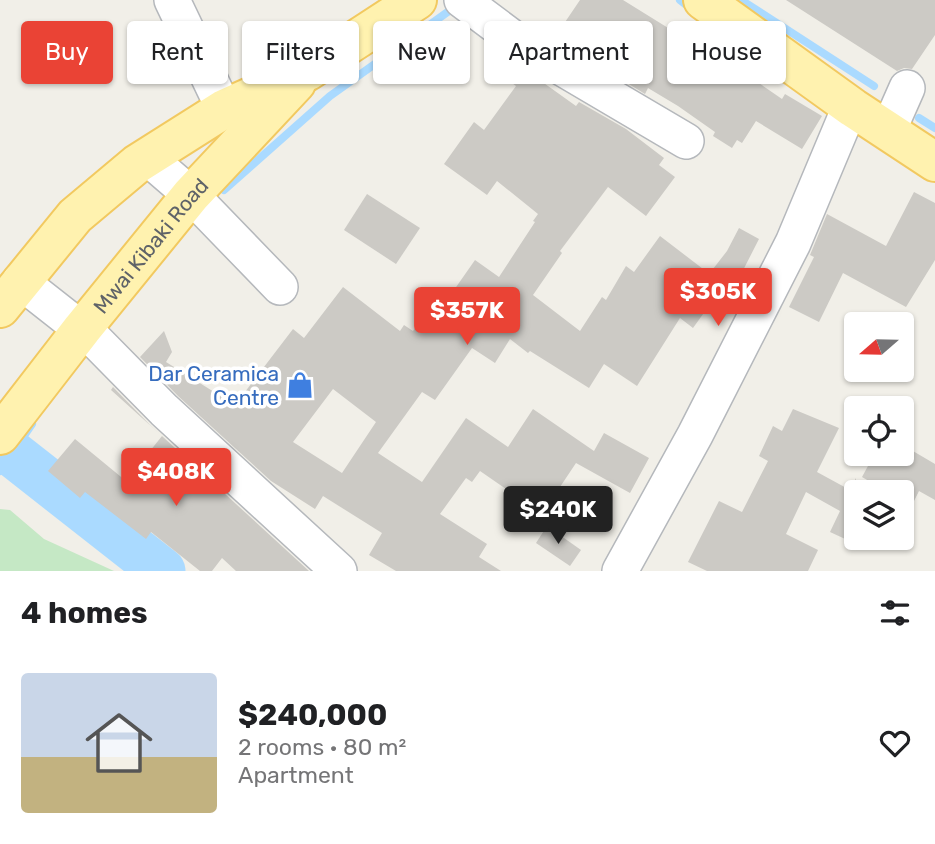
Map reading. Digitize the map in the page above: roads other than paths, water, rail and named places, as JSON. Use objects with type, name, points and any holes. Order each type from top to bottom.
[{"type":"main road","name":"Mwai Kibaki Road","points":[[359,38],[417,0]]},
{"type":"main road","points":[[703,0],[853,108],[935,162]]},
{"type":"main road","name":"Mwai Kibaki Road","points":[[10,294],[75,216],[147,157],[224,109],[279,84]]},
{"type":"main road","name":"Mwai Kibaki Road","points":[[2,432],[191,195],[296,84]]},
{"type":"street","points":[[172,0],[224,109]]},
{"type":"street","points":[[462,0],[518,42],[686,141]]},
{"type":"street","points":[[888,131],[907,88]]},
{"type":"street","points":[[620,571],[695,435],[793,243],[845,119],[853,108]]},
{"type":"street","points":[[147,157],[191,195],[280,287]]},
{"type":"street","points":[[10,294],[82,329],[164,410],[339,571]]},
{"type":"waterway","points":[[680,0],[693,10]]},
{"type":"waterway","points":[[741,0],[874,86]]},
{"type":"waterway","points":[[224,190],[330,96],[456,6]]},
{"type":"waterway","points":[[919,118],[935,128]]},
{"type":"waterway","points":[[0,471],[32,424]]},
{"type":"waterway","points":[[0,444],[162,571]]},
{"type":"place","name":"Dar Ceramica Centre","points":[[300,385]]}]
